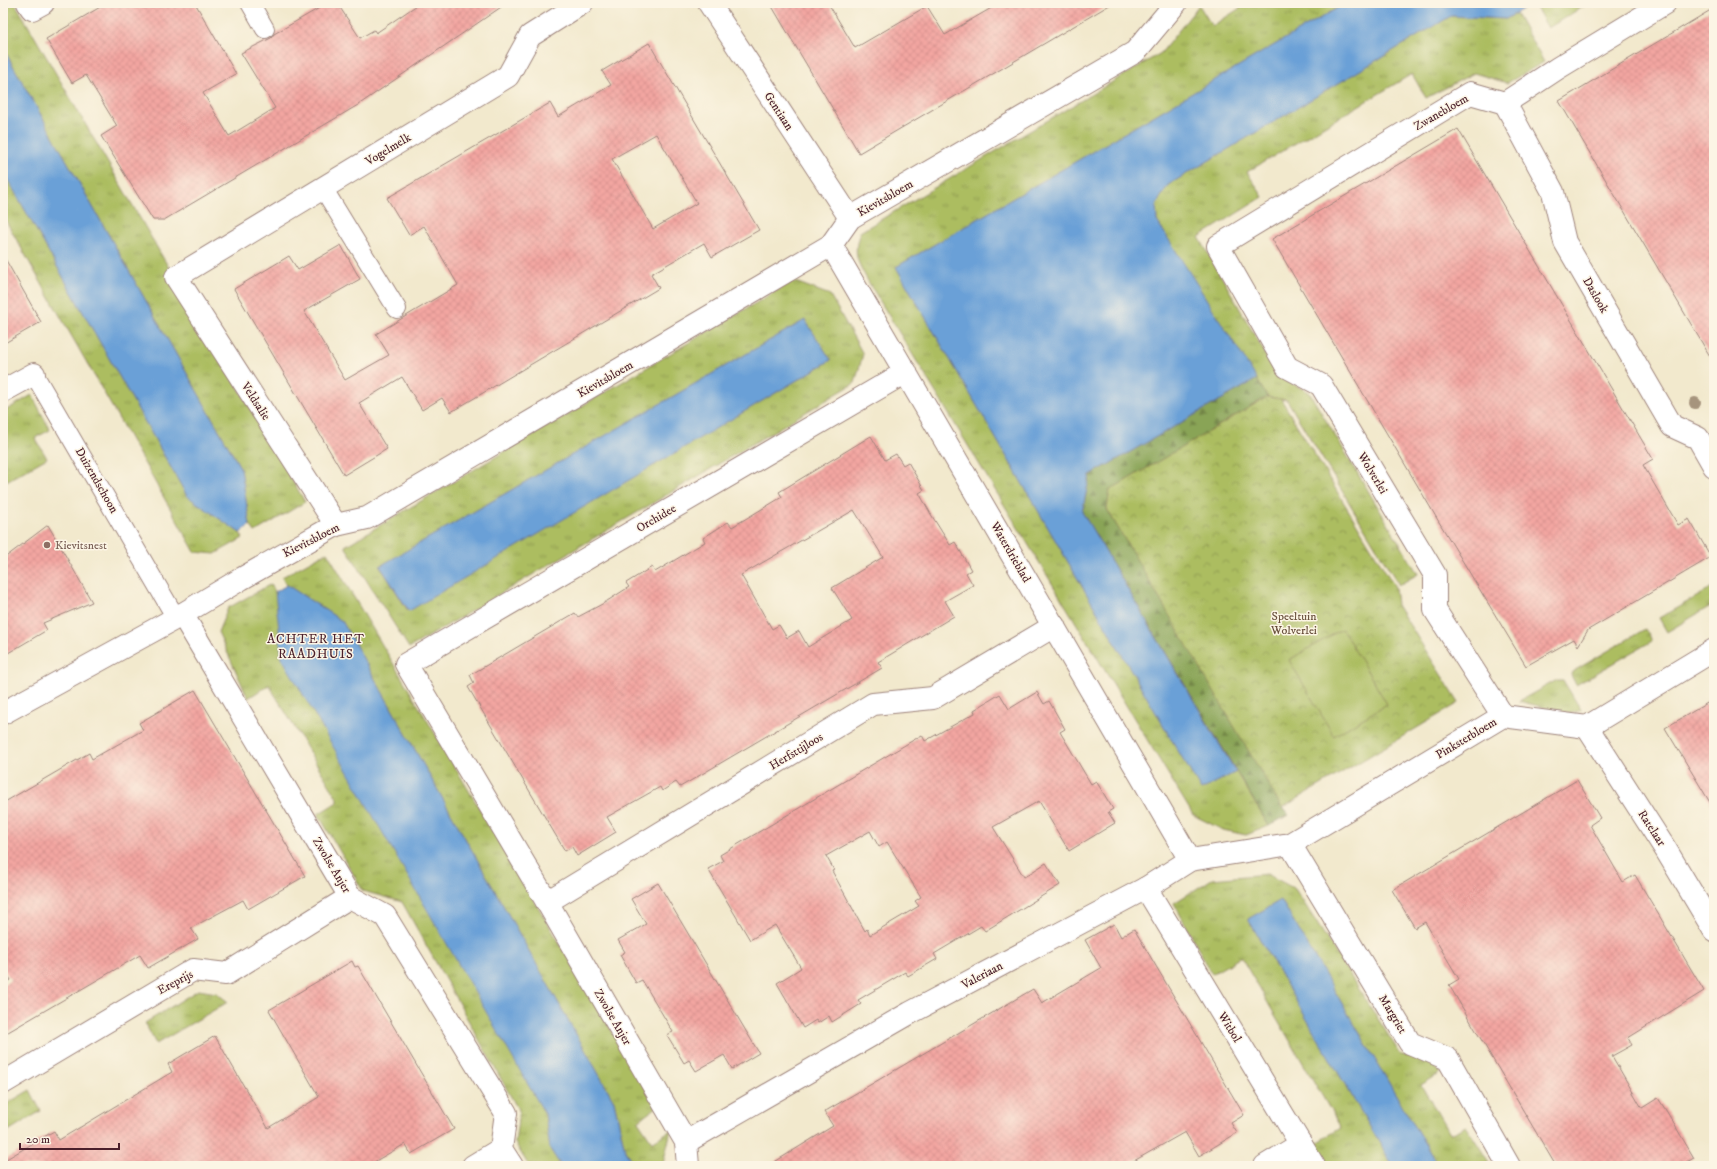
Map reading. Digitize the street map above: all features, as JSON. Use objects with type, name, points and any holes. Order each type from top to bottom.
[{"type":"street","points":[[28,3],[32,9],[42,3]]},
{"type":"street","name":"Vogelmelk","points":[[176,277],[508,76],[530,36],[582,3]]},
{"type":"street","name":"Gentiaan","points":[[709,3],[850,218]]},
{"type":"street","name":"Kievitsbloem","points":[[3,713],[179,616],[336,525],[367,518],[831,245],[850,218],[1135,52],[1176,3]]},
{"type":"street","points":[[1505,103],[1558,68],[1665,3]]},
{"type":"street","name":"Zwanebloem","points":[[1218,246],[1470,93],[1505,103]]},
{"type":"street","name":"Daslook","points":[[1505,103],[1552,192],[1565,242],[1672,426],[1698,438],[1714,466]]},
{"type":"street","name":"Waterdrieblad","points":[[831,245],[1190,860]]},
{"type":"street","name":"Wolverlei","points":[[1218,246],[1286,367],[1320,385],[1434,575],[1435,610],[1503,716]]},
{"type":"street","name":"Veldsalie","points":[[176,277],[336,525]]},
{"type":"street","name":"Orchidee","points":[[406,664],[906,372]]},
{"type":"street","name":"Duizendschoon","points":[[3,391],[34,374]]},
{"type":"street","name":"Zwolse Anjer","points":[[179,616],[350,897],[385,916],[506,1113],[506,1158]]},
{"type":"street","name":"Herfsttijloos","points":[[547,902],[873,704],[933,698],[1054,626]]},
{"type":"street","points":[[1587,727],[1714,650]]},
{"type":"street","name":"Zwolse Anjer","points":[[406,664],[547,902],[686,1142],[688,1166]]},
{"type":"street","name":"Pinksterbloem","points":[[1290,844],[1503,716],[1587,727]]},
{"type":"street","name":"Ratelaar","points":[[1587,727],[1666,850],[1714,930]]},
{"type":"street","name":"Valeriaan","points":[[686,1142],[910,1013],[1146,888],[1190,860],[1290,844]]},
{"type":"street","name":"Margriet","points":[[1290,844],[1410,1043],[1448,1059],[1509,1166]]},
{"type":"street","name":"Witbol","points":[[1146,888],[1314,1166]]},
{"type":"street","name":"Ereprijs","points":[[3,1083],[193,970],[226,974],[350,897]]},
{"type":"street","points":[[1265,1166],[1301,1144]]},
{"type":"street","points":[[473,1166],[506,1158]]},
{"type":"lane","points":[[250,3],[266,29]]},
{"type":"lane","points":[[323,188],[397,309]]},
{"type":"lane","name":"Duizendschoon","points":[[34,374],[179,616]]},
{"type":"green space","points":[[3,3],[15,3],[305,502],[255,532],[250,525],[241,469],[3,48]]},
{"type":"green space","points":[[1248,3],[1346,3],[896,267],[1201,790],[1236,772],[1269,826],[1246,835],[1223,830],[1193,815],[869,283],[857,259],[856,247],[860,232],[1161,53],[1199,5],[1212,26]]},
{"type":"green space","points":[[1533,3],[1589,3],[1548,28]]},
{"type":"green space","points":[[1516,13],[1544,62],[1507,83],[1474,73],[1426,98],[1412,74],[1247,172],[1263,197],[1199,237],[1279,377],[1309,392],[1418,574],[1399,585],[1287,400],[1267,397],[1157,221],[1156,205],[1168,185],[1451,16],[1506,19]]},
{"type":"green space","points":[[3,171],[187,496],[240,533],[243,538],[215,554],[195,552],[3,216]]},
{"type":"green space","points":[[793,281],[830,295],[863,354],[855,383],[409,648],[345,546]],"holes":[[[805,320],[831,360],[408,611],[380,566]]]},
{"type":"green space","points":[[1257,379],[1267,397],[1110,490],[1107,509],[1288,815],[1269,826],[1082,512],[1090,475]]},
{"type":"green space","points":[[32,395],[50,430],[35,438],[47,458],[3,483],[3,412]]},
{"type":"green space","name":"Speeltuin Wolverlei","points":[[1267,397],[1281,399],[1395,587],[1397,605],[1459,703],[1282,808],[1107,509],[1110,490]]},
{"type":"green space","points":[[327,552],[657,1107],[638,1121],[652,1142],[671,1130],[663,1164],[664,1166],[634,1166],[625,1150],[614,1101],[342,621],[287,585],[282,577]]},
{"type":"green space","points":[[271,584],[545,1114],[550,1149],[561,1166],[529,1166],[515,1143],[519,1111],[402,902],[363,891],[318,814],[339,801],[269,685],[248,698],[218,632],[228,608]]},
{"type":"green space","points":[[1714,587],[1714,604],[1667,632],[1659,618]]},
{"type":"green space","points":[[1342,629],[1387,704],[1334,736],[1289,660]]},
{"type":"green space","points":[[1645,629],[1652,641],[1576,685],[1571,675],[1572,672]]},
{"type":"green space","points":[[1557,680],[1563,680],[1581,710],[1569,714],[1519,701]]},
{"type":"green space","points":[[1267,874],[1295,889],[1401,1055],[1423,1058],[1441,1073],[1421,1085],[1450,1134],[1466,1126],[1489,1162],[1481,1166],[1438,1166],[1281,900],[1248,919],[1393,1166],[1326,1166],[1314,1144],[1341,1128],[1241,957],[1212,974],[1174,903],[1212,879]]},
{"type":"green space","points":[[198,990],[217,993],[228,1002],[156,1044],[145,1023]]},
{"type":"green space","points":[[30,1090],[41,1111],[3,1134],[3,1106]]},
{"type":"water","points":[[1346,3],[1533,3],[1506,19],[1451,16],[1168,185],[1156,205],[1157,221],[1257,379],[1090,475],[1082,512],[1236,772],[1201,790],[896,267]]},
{"type":"water","points":[[3,48],[241,469],[250,525],[240,533],[187,496],[3,171]]},
{"type":"water","points":[[805,320],[831,360],[409,611],[380,566]]},
{"type":"water","points":[[287,585],[342,621],[614,1101],[625,1150],[634,1166],[561,1166],[550,1149],[545,1114],[282,658],[275,592]]},
{"type":"water","points":[[1281,900],[1438,1166],[1393,1166],[1248,919]]},
{"type":"building","points":[[107,3],[195,3],[236,74],[203,93],[229,136],[275,108],[241,53],[271,38],[274,34],[328,3],[337,3],[360,38],[374,30],[376,33],[420,3],[507,3],[358,105],[164,220],[153,220],[101,136],[117,126],[86,75],[72,83],[46,39]]},
{"type":"building","points":[[770,3],[828,3],[855,48],[927,6],[945,35],[1000,3],[1113,3],[859,153]]},
{"type":"building","points":[[1714,8],[1714,363],[1559,101]]},
{"type":"building","points":[[649,43],[759,230],[712,257],[704,243],[651,274],[659,288],[451,412],[442,398],[422,410],[402,377],[359,403],[387,449],[344,475],[234,289],[289,256],[298,270],[341,245],[360,279],[304,311],[345,380],[389,355],[376,334],[458,285],[424,226],[409,235],[387,198],[550,103],[558,117],[611,85],[602,71]],"holes":[[[656,134],[697,203],[653,229],[612,159]]]},
{"type":"building","points":[[1458,129],[1653,459],[1643,465],[1678,525],[1689,519],[1711,557],[1588,630],[1578,646],[1574,639],[1526,666],[1272,239]]},
{"type":"building","points":[[3,255],[41,322],[3,344]]},
{"type":"building","points":[[871,436],[885,460],[896,454],[903,465],[908,462],[924,490],[919,493],[932,516],[950,545],[955,542],[971,570],[966,573],[973,585],[945,601],[954,616],[878,662],[882,668],[680,787],[676,782],[662,791],[660,787],[607,817],[616,832],[577,856],[572,847],[565,851],[468,687],[474,683],[470,675],[575,613],[578,617],[604,603],[629,587],[626,583],[652,567],[655,572],[705,542],[703,538],[728,522],[732,527],[782,497],[779,492]],"holes":[[[854,510],[883,557],[832,588],[852,620],[808,647],[799,631],[787,638],[779,625],[772,629],[741,575]]]},
{"type":"building","points":[[48,525],[92,602],[43,623],[47,630],[3,656],[3,559]]},
{"type":"building","points":[[195,690],[305,876],[248,909],[243,900],[191,928],[198,939],[148,968],[140,955],[3,1035],[3,985],[11,980],[3,968],[3,803],[89,753],[92,759],[143,730],[139,723]]},
{"type":"building","points":[[1037,692],[1044,704],[1049,701],[1065,729],[1060,732],[1091,784],[1096,781],[1113,809],[1108,812],[1115,823],[1069,851],[1039,801],[993,827],[1024,877],[1046,863],[1060,885],[985,931],[981,926],[934,954],[937,959],[908,976],[905,972],[858,1000],[861,1004],[832,1022],[829,1016],[818,1023],[816,1020],[803,1028],[777,983],[801,968],[775,925],[750,940],[708,869],[723,861],[720,855],[922,735],[925,741],[975,713],[974,710],[1000,694],[1009,709]],"holes":[[[870,831],[879,847],[887,842],[921,897],[915,901],[919,906],[870,935],[867,929],[865,931],[832,871],[834,870],[826,856]]]},
{"type":"building","points":[[1714,699],[1714,809],[1665,728]]},
{"type":"building","points":[[1577,780],[1600,818],[1590,825],[1623,882],[1635,875],[1704,991],[1628,1038],[1632,1045],[1612,1056],[1642,1108],[1658,1098],[1667,1112],[1694,1158],[1679,1166],[1556,1166],[1449,985],[1459,979],[1425,922],[1415,928],[1392,890]]},
{"type":"building","points":[[658,883],[759,1053],[732,1069],[724,1055],[696,1071],[689,1060],[684,1063],[667,1035],[673,1032],[642,980],[636,983],[620,955],[625,952],[618,940],[646,924],[631,899]]},
{"type":"building","points":[[1114,924],[1121,937],[1134,929],[1244,1115],[1231,1123],[1237,1133],[1199,1156],[1185,1132],[1125,1166],[768,1166],[833,1126],[824,1112],[1033,989],[1042,1003],[1101,968],[1085,940]]},
{"type":"building","points":[[352,961],[355,967],[358,966],[454,1129],[411,1154],[405,1144],[367,1166],[3,1166],[3,1161],[54,1131],[59,1140],[172,1072],[168,1064],[215,1036],[268,1128],[319,1097],[269,1010]]},
{"type":"place","name":"Kievitsnest","points":[[47,545]]},
{"type":"district","name":"ACHTER HET RAADHUIS","points":[[316,646]]}]
